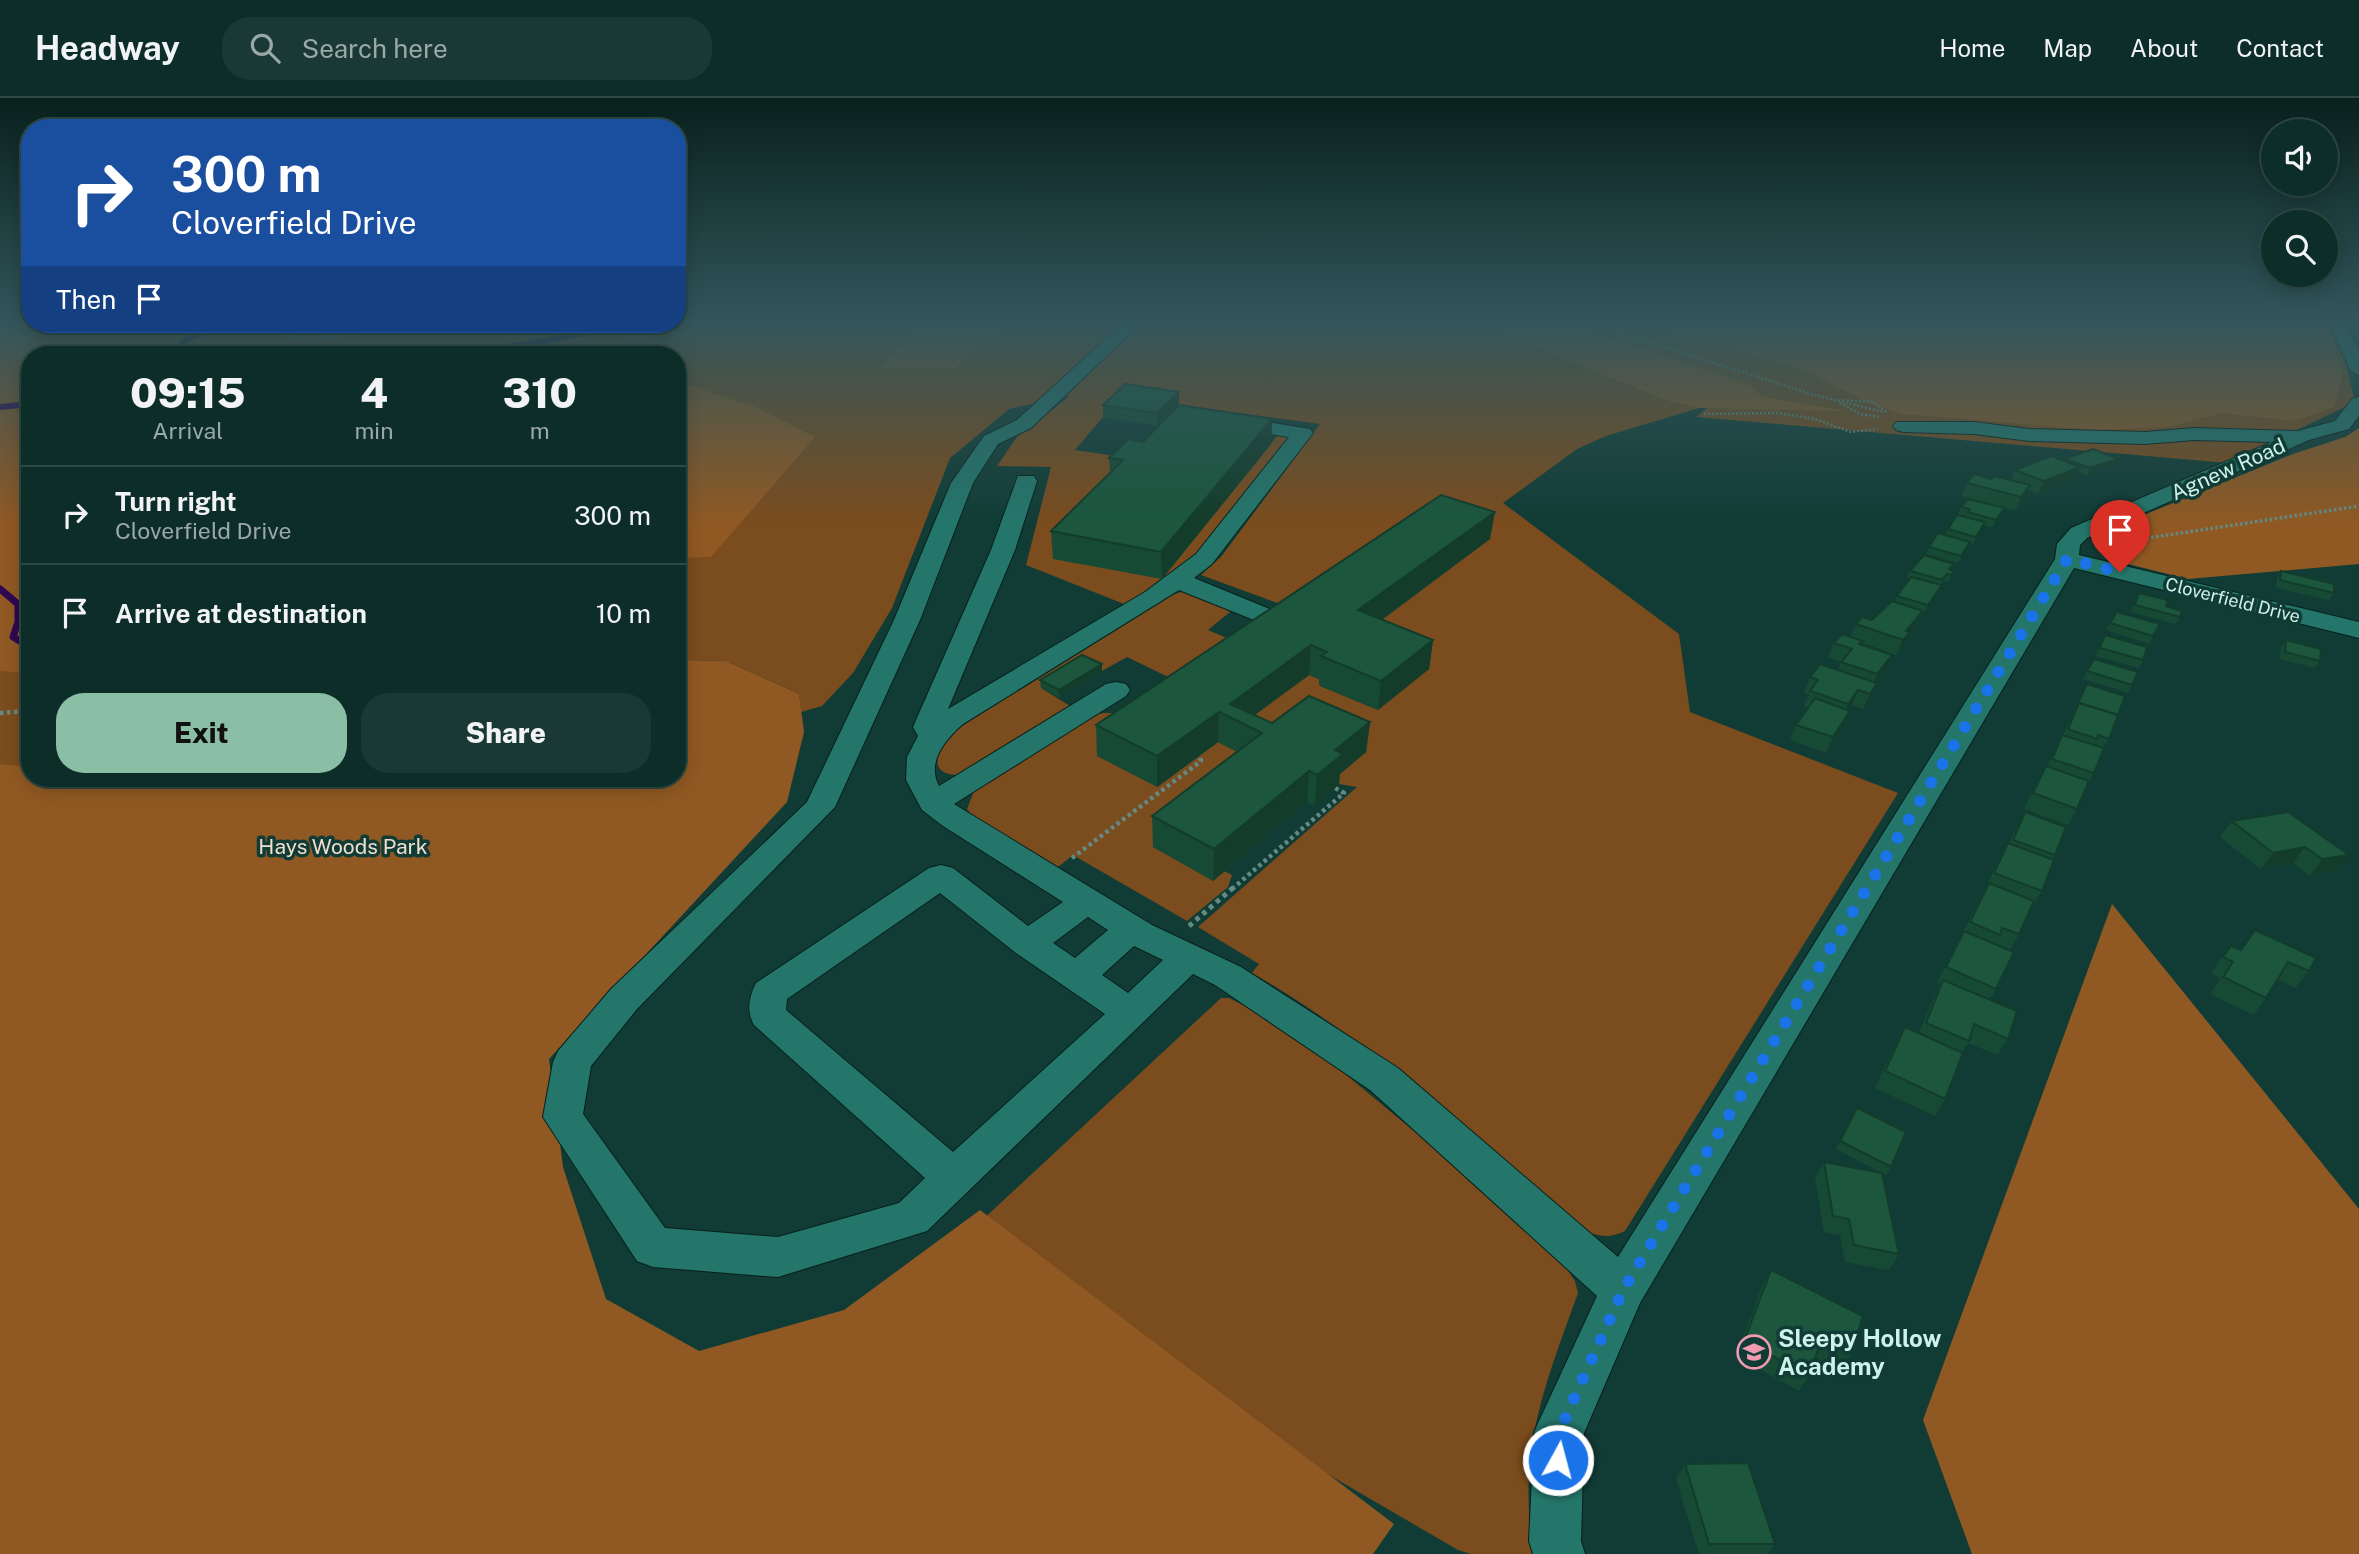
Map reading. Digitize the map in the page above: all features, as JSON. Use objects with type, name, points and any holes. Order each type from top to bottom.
[{"type":"street","points":[[1062,389],[1024,424],[992,440],[962,483],[907,620],[820,807],[624,999],[572,1062],[563,1117],[653,1247],[778,1257],[912,1218],[1131,1013],[1161,943]]},
{"type":"street","name":"Agnew Road","points":[[1559,1554],[1555,1541],[1559,1432],[1623,1290],[2067,559],[2069,544],[2079,533],[2302,436],[2342,425],[2359,403]]},
{"type":"street","points":[[1203,418],[1303,433],[1204,559],[1154,597],[953,718],[932,736],[922,757],[921,780],[933,803],[954,819],[1087,901],[1161,943],[1228,976],[1384,1079],[1623,1290]]},
{"type":"street","points":[[1894,418],[2106,437],[2145,438],[2194,434],[2302,436]]},
{"type":"street","points":[[2194,434],[2236,442],[2246,448],[2250,460]]},
{"type":"street","points":[[932,736],[927,727],[1003,550],[1027,481]]},
{"type":"street","name":"Cloverfield Drive","points":[[2067,559],[2359,630]]},
{"type":"street","points":[[1177,580],[1268,617]]},
{"type":"street","points":[[933,803],[1116,690]]},
{"type":"street","points":[[954,1178],[767,1015],[769,993],[941,876],[1028,944],[1131,1013]]},
{"type":"street","points":[[1028,944],[1087,901]]},
{"type":"street","points":[[1077,977],[1161,943]]},
{"type":"path","points":[[1799,389],[1864,407]]},
{"type":"path","points":[[1837,401],[1860,414],[1894,418]]},
{"type":"path","points":[[1837,401],[1872,402],[1894,418]]},
{"type":"path","points":[[1704,414],[1800,415],[1851,432],[1894,418]]},
{"type":"path","points":[[2067,559],[2101,555],[2129,541],[2359,506]]},
{"type":"path","points":[[0,713],[21,712]]},
{"type":"path","points":[[1067,862],[1201,761],[1200,757]]},
{"type":"path","points":[[1161,943],[1186,928],[1344,793],[1335,788]]},
{"type":"shaded area","points":[[0,389],[21,389],[21,768],[0,764]]},
{"type":"shaded area","points":[[686,389],[1637,389],[1667,401],[1699,408],[1606,436],[1577,449],[1503,503],[1679,634],[1690,712],[1898,793],[1625,1231],[1606,1236],[1587,1232],[1383,1062],[1297,1000],[1252,973],[1259,964],[1198,927],[1357,787],[1339,784],[1229,734],[1309,675],[1324,681],[1320,686],[1378,710],[1305,613],[1201,575],[1221,557],[1320,424],[1179,405],[1103,417],[1075,450],[1129,458],[1161,579],[1278,435],[1284,435],[1290,440],[1196,558],[1129,606],[1026,565],[1051,467],[997,466],[1017,437],[1071,395],[1009,409],[950,458],[892,608],[853,673],[822,706],[801,712],[799,694],[726,661],[686,660]]},
{"type":"shaded area","points":[[1731,389],[2352,389],[2355,402],[2228,463],[1696,417]]},
{"type":"shaded area","points":[[1183,591],[1227,607],[1230,612],[1208,630],[1253,649],[1193,689],[1127,657],[1102,671],[1041,688],[1070,706],[960,775],[941,770],[938,757],[941,749],[959,728]]},
{"type":"shaded area","points":[[1116,713],[1157,787],[1218,742],[1261,763],[1153,847],[1213,880],[1224,871],[1232,875],[1228,887],[1187,921],[1073,855],[1058,867],[975,819],[967,809],[974,791],[1092,715]]},
{"type":"shaded area","points":[[1221,998],[1229,998],[1245,1006],[1344,1073],[1536,1236],[1575,1281],[1578,1293],[1550,1374],[1533,1437],[1529,1482],[1532,1554],[1471,1554],[1458,1550],[1199,1399],[978,1224]]},
{"type":"green space","points":[[0,389],[21,389],[21,672],[0,671]]},
{"type":"green space","points":[[686,389],[701,389],[755,407],[815,437],[711,557],[686,558]]},
{"type":"green space","points":[[1637,389],[1754,389],[1762,397],[1848,411],[1699,408],[1667,401]]},
{"type":"green space","points":[[1841,389],[2339,389],[2334,407],[2294,421],[2222,413],[2167,427],[2096,430],[1903,414],[1876,406]]},
{"type":"green space","points":[[2359,428],[2359,564],[2188,579],[2124,563],[2123,546],[2129,521],[2293,454],[2345,437]]},
{"type":"green space","name":"Hays Woods Park","points":[[686,660],[726,661],[799,694],[804,732],[787,802],[549,1059],[563,1167],[606,1299],[699,1351],[844,1310],[980,1210],[1394,1524],[1373,1554],[0,1554],[0,764],[21,766],[21,787],[686,787]]},
{"type":"green space","points":[[2112,904],[2359,1209],[2359,1554],[1972,1554],[1923,1420]]},
{"type":"building","points":[[1120,389],[1179,392],[1157,413],[1103,405]]},
{"type":"building","points":[[1179,405],[1272,419],[1161,552],[1051,531],[1123,460],[1109,458],[1128,439],[1143,442]]},
{"type":"building","points":[[2093,449],[2118,459],[2090,468],[2065,459]]},
{"type":"building","points":[[2051,456],[2080,467],[2044,481],[2015,470]]},
{"type":"building","points":[[1974,474],[2030,485],[2021,497],[1967,483]]},
{"type":"building","points":[[1441,495],[1495,512],[1358,610],[1433,640],[1381,681],[1321,656],[1327,652],[1311,645],[1230,704],[1272,723],[1309,696],[1370,722],[1335,750],[1343,754],[1317,775],[1309,771],[1214,849],[1152,816],[1262,733],[1219,712],[1157,756],[1096,725]]},
{"type":"building","points":[[1968,499],[2005,508],[1996,520],[1968,512],[1970,509],[1961,507]]},
{"type":"building","points":[[1957,515],[1985,522],[1976,537],[1948,529]]},
{"type":"building","points":[[1938,533],[1970,542],[1961,556],[1929,547]]},
{"type":"building","points":[[1924,555],[1954,564],[1949,569],[1954,571],[1942,580],[1910,571]]},
{"type":"building","points":[[2281,571],[2334,584],[2334,593],[2280,580]]},
{"type":"building","points":[[1911,577],[1942,585],[1928,605],[1897,596]]},
{"type":"building","points":[[2139,593],[2168,600],[2166,606],[2182,611],[2180,617],[2135,605]]},
{"type":"building","points":[[1892,601],[1923,611],[1906,631],[1910,632],[1903,640],[1856,624],[1862,617],[1872,620]]},
{"type":"building","points":[[2117,612],[2160,624],[2153,636],[2110,623]]},
{"type":"building","points":[[1842,634],[1863,641],[1859,644],[1892,655],[1877,674],[1841,662],[1852,649],[1834,643]]},
{"type":"building","points":[[2105,635],[2147,647],[2143,660],[2100,648]]},
{"type":"building","points":[[2286,640],[2321,649],[2320,661],[2285,652]]},
{"type":"building","points":[[1082,655],[1102,664],[1059,690],[1040,680]]},
{"type":"building","points":[[2094,659],[2138,672],[2132,685],[2087,671]]},
{"type":"building","points":[[1820,664],[1877,683],[1870,694],[1858,690],[1848,704],[1810,691],[1818,680],[1810,677]]},
{"type":"building","points":[[2087,684],[2125,696],[2118,715],[2079,703],[2077,705]]},
{"type":"building","points":[[1815,698],[1850,711],[1833,737],[1796,725]]},
{"type":"building","points":[[2079,703],[2118,715],[2109,739],[2098,735],[2097,739],[2068,729]]},
{"type":"building","points":[[2062,735],[2104,748],[2094,773],[2052,759]]},
{"type":"building","points":[[2046,766],[2089,781],[2077,809],[2033,793]]},
{"type":"building","points":[[2025,812],[2066,827],[2055,855],[2013,840]]},
{"type":"building","points":[[2288,812],[2349,855],[2322,859],[2305,847],[2273,853],[2232,821]]},
{"type":"building","points":[[2008,843],[2054,860],[2042,891],[1994,873]]},
{"type":"building","points":[[1989,883],[2034,901],[2019,934],[2002,928],[2000,935],[1970,922]]},
{"type":"building","points":[[2255,930],[2316,958],[2309,971],[2288,962],[2266,998],[2223,977],[2233,962],[2223,957],[2231,946],[2241,950]]},
{"type":"building","points":[[1964,931],[2014,952],[1996,989],[1946,967]]},
{"type":"building","points":[[1943,980],[2017,1011],[2008,1039],[1974,1024],[1969,1041],[1926,1023]]},
{"type":"building","points":[[1905,1027],[1963,1053],[1945,1099],[1885,1071]]},
{"type":"building","points":[[1857,1108],[1906,1132],[1891,1167],[1840,1141]]},
{"type":"building","points":[[1824,1162],[1882,1173],[1899,1254],[1854,1245],[1849,1219],[1833,1216]]},
{"type":"building","points":[[1771,1270],[1863,1316],[1851,1354],[1822,1339],[1809,1375],[1744,1341]]},
{"type":"building","points":[[1748,1463],[1775,1544],[1709,1544],[1685,1464]]},
{"type":"waterway","points":[[0,407],[21,405]]},
{"type":"waterway","points":[[0,589],[18,604],[18,622],[13,637],[21,642]]},
{"type":"place","name":"Sleepy Hollow Academy","points":[[1754,1352]]},
{"type":"route","points":[[1558,1460],[1559,1432],[1623,1290],[2067,559],[2120,572]]}]
